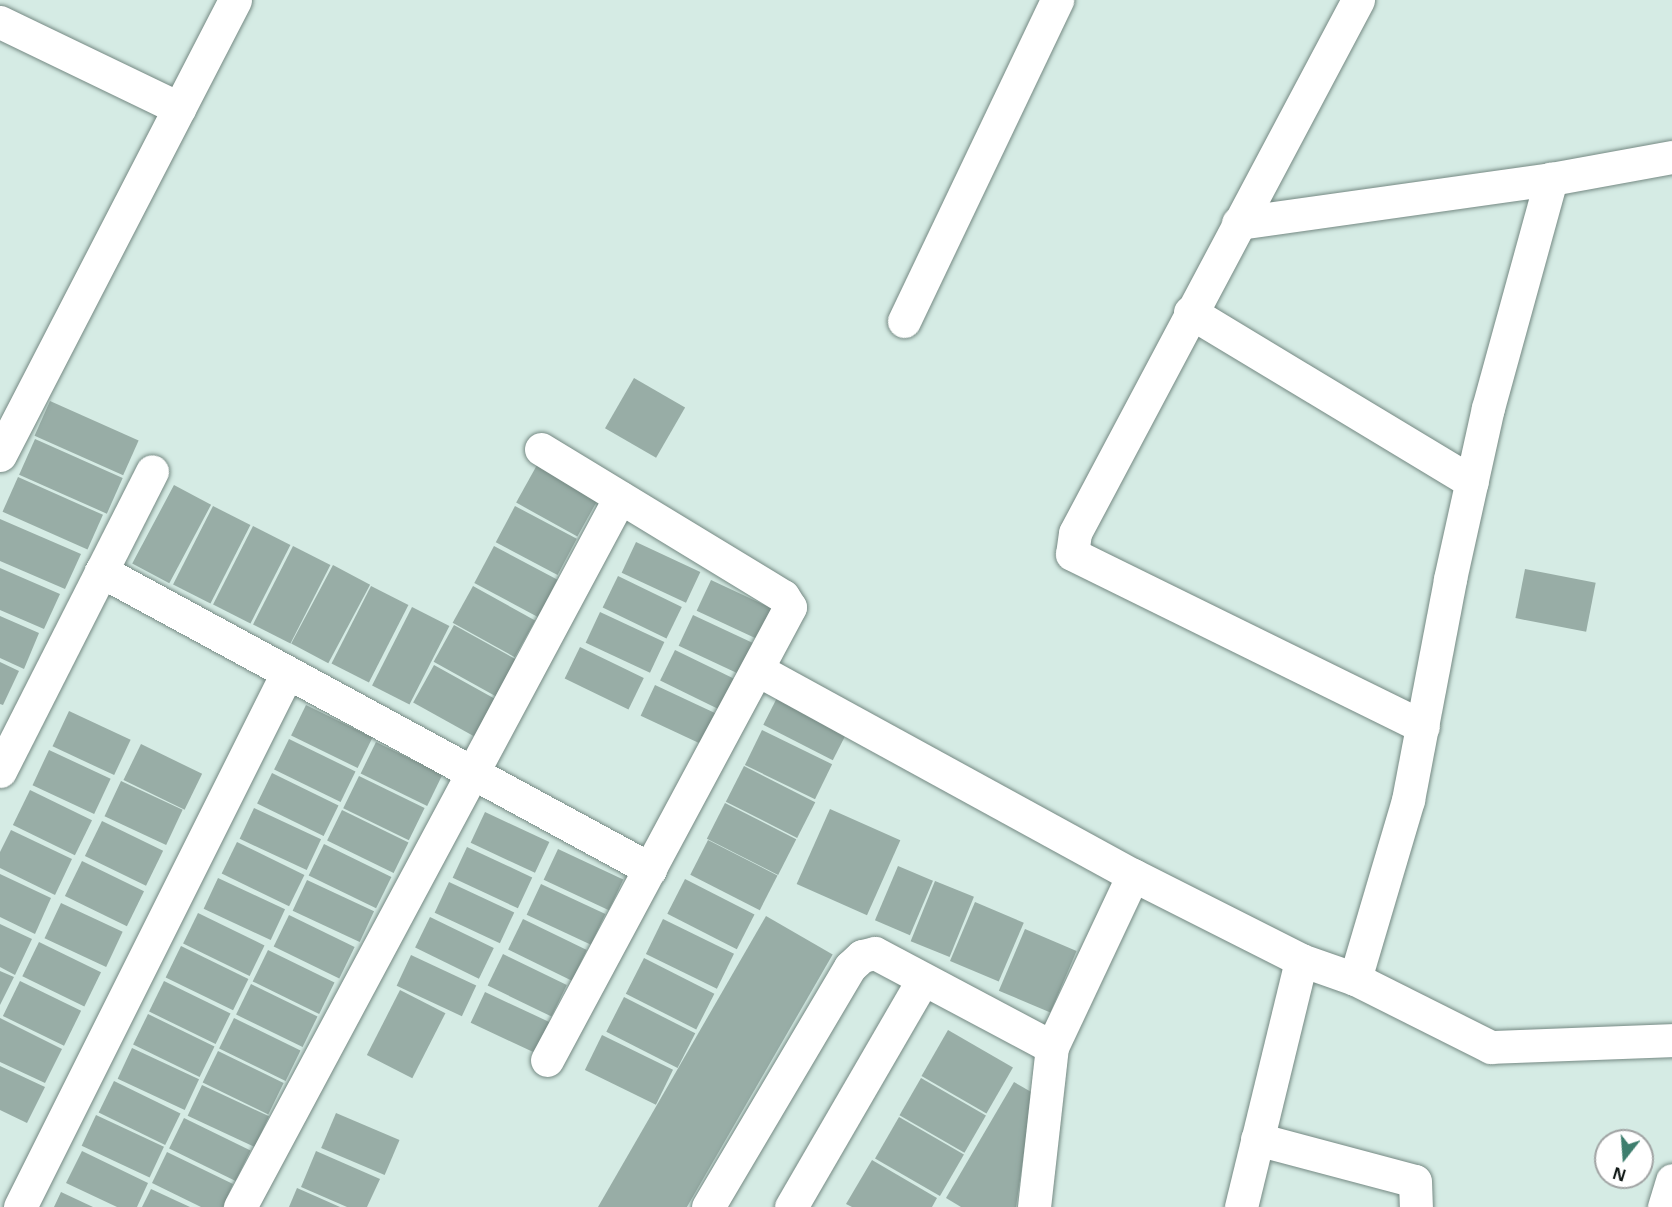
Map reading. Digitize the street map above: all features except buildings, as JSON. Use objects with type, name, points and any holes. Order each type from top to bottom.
[{"type":"street","points":[[0,455],[235,0]]},
{"type":"street","points":[[904,321],[1057,0]]},
{"type":"street","points":[[1358,0],[1190,312],[1075,533],[1072,554],[1423,727]]},
{"type":"street","points":[[0,22],[179,108]]},
{"type":"street","points":[[1238,223],[1551,179],[1672,157]]},
{"type":"street","points":[[1355,979],[1408,800],[1472,482],[1517,294],[1551,179]]},
{"type":"street","points":[[1190,312],[1472,482]]},
{"type":"street","points":[[541,448],[783,596],[790,607],[547,1059]]},
{"type":"street","points":[[0,771],[152,471]]},
{"type":"street","points":[[240,1207],[620,497]]},
{"type":"street","points":[[101,571],[650,869]]},
{"type":"street","points":[[758,670],[1133,875],[1301,960],[1355,979],[1491,1047],[1672,1040]]},
{"type":"street","points":[[20,1207],[287,673]]},
{"type":"street","points":[[1034,1207],[1052,1047],[1133,875]]},
{"type":"street","points":[[708,1207],[850,967],[862,956],[875,953],[1052,1047]]},
{"type":"street","points":[[1241,1207],[1301,960]]},
{"type":"street","points":[[790,1207],[923,979]]},
{"type":"street","points":[[1257,1139],[1415,1181],[1416,1207]]}]
